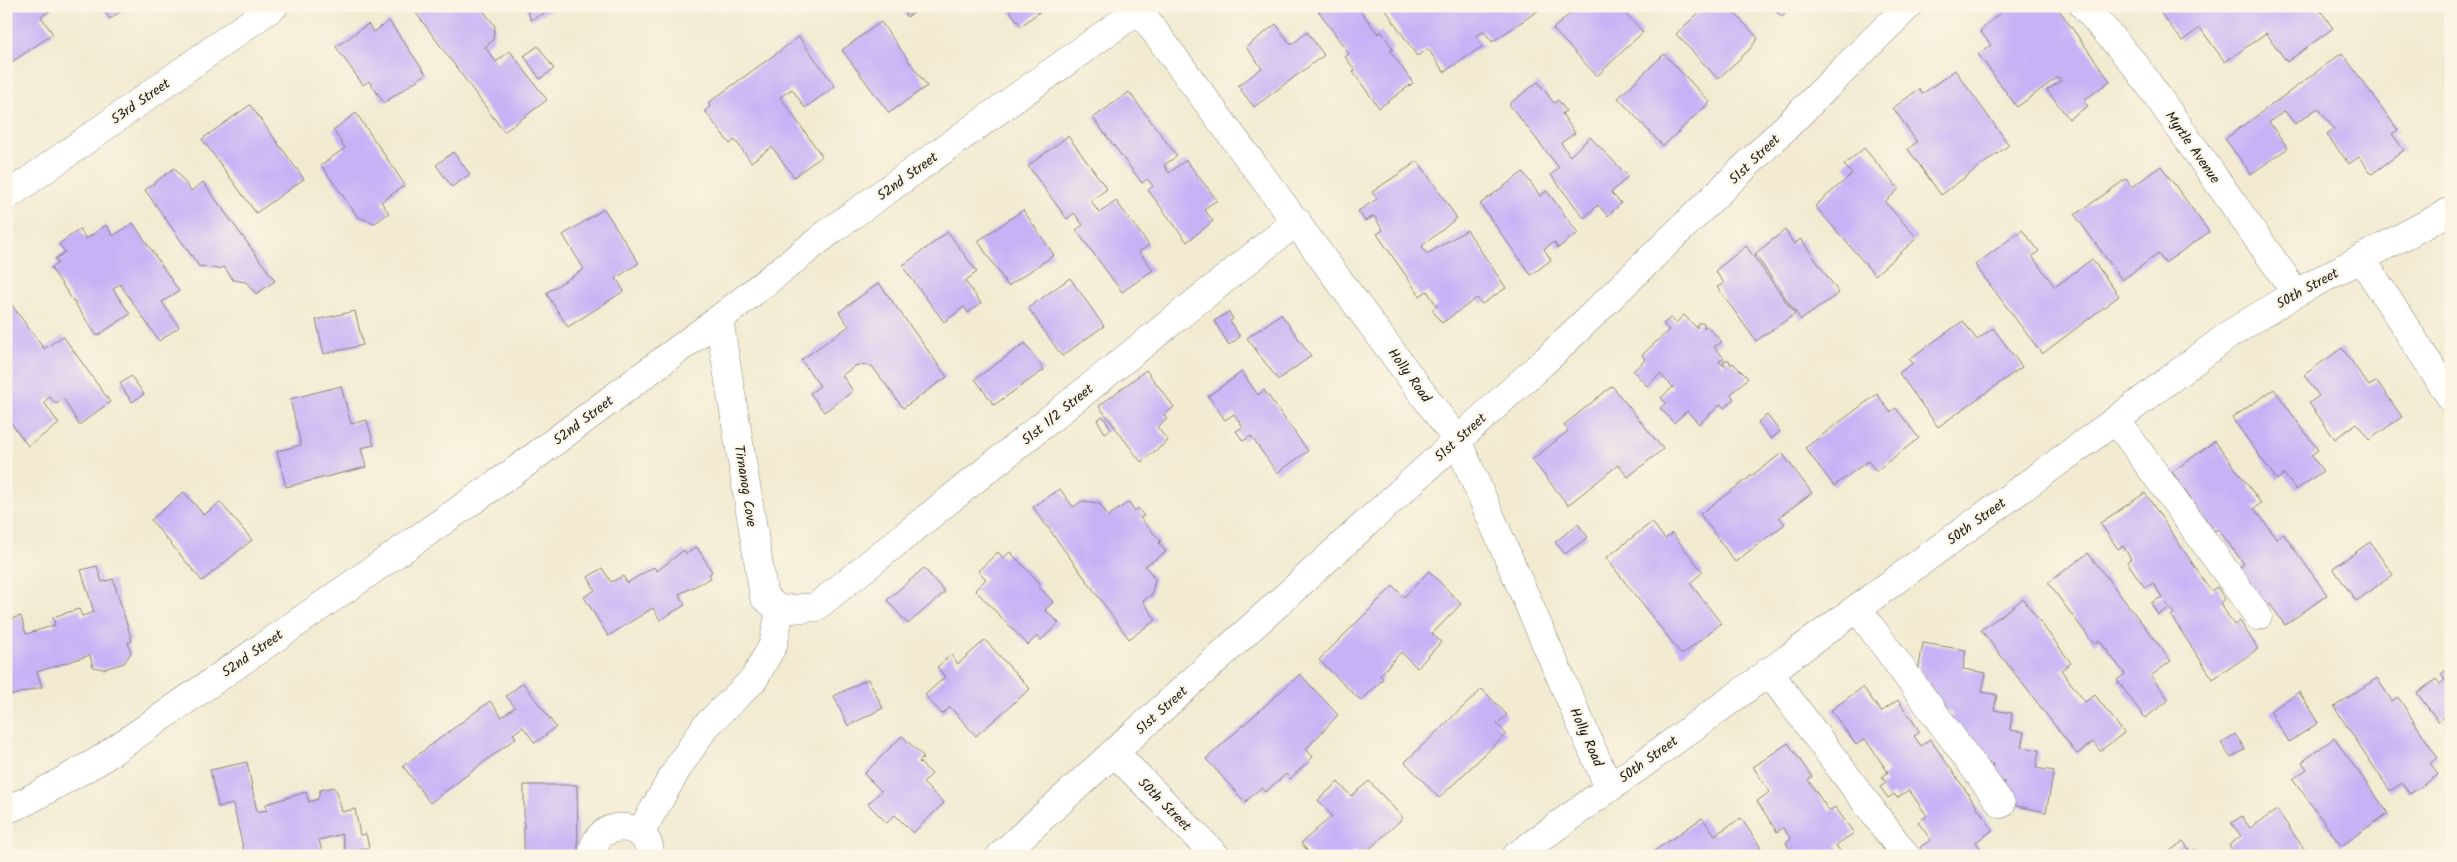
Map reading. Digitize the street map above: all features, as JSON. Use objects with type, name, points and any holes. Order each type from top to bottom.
[{"type":"street","name":"53rd Street","points":[[6,197],[274,6]]},
{"type":"street","name":"51st Street","points":[[1000,856],[1548,358],[1908,6]]},
{"type":"street","name":"Myrtle Avenue","points":[[2084,6],[2136,66],[2296,293]]},
{"type":"street","name":"Holly Road","points":[[1140,8],[1457,440],[1609,788]]},
{"type":"street","name":"52nd Street","points":[[6,810],[27,801],[100,760],[515,471],[719,319],[834,229],[1140,8]]},
{"type":"street","name":"50th Street","points":[[1516,856],[1768,671],[2116,420],[2230,334],[2296,293],[2451,210]]},
{"type":"street","name":"51st 1/2 Street","points":[[780,610],[816,607],[1297,221]]},
{"type":"street","points":[[2361,258],[2451,398]]},
{"type":"street","name":"Tirnanog Cove","points":[[719,319],[764,597],[780,610]]},
{"type":"street","points":[[2116,420],[2258,616]]},
{"type":"street","points":[[1857,608],[2000,804]]},
{"type":"street","points":[[593,856],[595,843],[606,830],[624,826],[645,844],[678,766],[706,727],[754,679],[773,645],[780,610]]},
{"type":"street","points":[[1768,671],[1906,856]]},
{"type":"street","name":"50th Street","points":[[1114,752],[1216,856]]},
{"type":"building","points":[[6,6],[56,6],[41,17],[53,34],[6,66]]},
{"type":"building","points":[[101,6],[128,6],[110,19]]},
{"type":"building","points":[[411,6],[480,6],[495,26],[493,40],[485,47],[496,62],[510,51],[547,100],[504,132]]},
{"type":"building","points":[[525,6],[560,6],[561,7],[531,20]]},
{"type":"building","points":[[900,6],[924,6],[907,17]]},
{"type":"building","points":[[1006,6],[1047,6],[1021,26]]},
{"type":"building","points":[[1315,6],[1357,6],[1378,34],[1381,31],[1393,49],[1390,51],[1413,83],[1379,108],[1353,72],[1355,70],[1345,57],[1349,54]]},
{"type":"building","points":[[1383,6],[1545,6],[1492,42],[1484,31],[1476,36],[1483,46],[1444,72],[1428,49],[1417,56]]},
{"type":"building","points":[[1578,6],[1618,6],[1643,32],[1597,76],[1553,29]]},
{"type":"building","points":[[1706,6],[1728,6],[1758,38],[1749,50],[1718,79],[1676,34]]},
{"type":"building","points":[[1771,6],[1793,6],[1782,17]]},
{"type":"building","points":[[2008,6],[2056,6],[2110,81],[2083,101],[2088,106],[2069,119],[2047,90],[2061,81],[2058,77],[2017,107],[1978,54],[1991,45],[1980,31]]},
{"type":"building","points":[[2168,6],[2317,6],[2333,28],[2287,62],[2266,33],[2225,62],[2200,28],[2182,41],[2160,12]]},
{"type":"building","points":[[389,21],[426,74],[384,103],[369,81],[363,85],[336,47],[368,24],[374,32]]},
{"type":"building","points":[[881,22],[927,86],[889,113],[842,50]]},
{"type":"building","points":[[1276,24],[1291,45],[1307,32],[1324,55],[1254,107],[1238,86],[1262,68],[1246,47]]},
{"type":"building","points":[[799,37],[835,86],[805,108],[792,89],[780,97],[822,156],[794,177],[772,147],[751,162],[735,140],[730,144],[705,111],[710,106],[708,103]]},
{"type":"building","points":[[538,46],[554,69],[540,79],[524,56]]},
{"type":"building","points":[[2342,53],[2398,130],[2392,134],[2404,150],[2372,174],[2359,157],[2349,164],[2327,135],[2334,129],[2318,108],[2295,124],[2285,111],[2269,122],[2288,148],[2251,174],[2225,139]]},
{"type":"building","points":[[1664,54],[1710,102],[1663,146],[1618,98]]},
{"type":"building","points":[[1955,70],[2009,145],[1941,195],[1908,149],[1917,142],[1893,108],[1919,89],[1922,94]]},
{"type":"building","points":[[1538,82],[1554,103],[1558,100],[1566,111],[1562,114],[1575,133],[1561,143],[1570,156],[1590,137],[1628,176],[1611,193],[1621,203],[1608,216],[1598,205],[1584,218],[1551,175],[1559,168],[1509,104]]},
{"type":"building","points":[[1129,92],[1177,156],[1164,165],[1169,173],[1186,160],[1217,200],[1204,209],[1213,221],[1187,242],[1148,190],[1153,186],[1147,179],[1142,183],[1093,118]]},
{"type":"building","points":[[250,105],[304,179],[256,213],[202,139]]},
{"type":"building","points":[[356,113],[405,185],[381,202],[389,213],[375,223],[358,217],[321,165],[345,148],[333,130]]},
{"type":"building","points":[[1068,136],[1107,189],[1091,201],[1099,213],[1116,201],[1149,245],[1139,252],[1153,270],[1122,292],[1076,230],[1083,225],[1074,213],[1067,219],[1028,166]]},
{"type":"building","points":[[1864,148],[1899,189],[1885,202],[1917,238],[1875,275],[1815,206],[1852,174],[1844,165]]},
{"type":"building","points":[[453,152],[470,174],[452,187],[436,165]]},
{"type":"building","points":[[1418,161],[1457,218],[1422,246],[1427,254],[1467,230],[1506,288],[1482,304],[1477,298],[1442,323],[1432,310],[1437,306],[1427,291],[1420,296],[1377,234],[1383,230],[1374,216],[1365,221],[1358,211],[1377,199],[1372,192]]},
{"type":"building","points":[[2161,166],[2209,232],[2165,263],[2158,254],[2122,280],[2075,215],[2126,179],[2132,187]]},
{"type":"building","points":[[174,168],[191,191],[203,182],[275,281],[256,294],[246,282],[233,280],[224,267],[219,269],[199,266],[145,190]]},
{"type":"building","points":[[1523,172],[1540,196],[1547,191],[1578,233],[1558,248],[1554,242],[1544,249],[1551,260],[1531,275],[1480,204]]},
{"type":"building","points":[[604,209],[639,263],[616,278],[624,291],[568,327],[546,293],[584,269],[563,235]]},
{"type":"building","points":[[1023,210],[1054,255],[1008,286],[978,241]]},
{"type":"building","points":[[133,223],[179,291],[162,302],[179,327],[159,341],[120,284],[113,289],[130,314],[97,336],[51,268],[58,263],[55,259],[65,252],[59,244],[80,229],[86,239],[106,225],[113,236]]},
{"type":"building","points":[[1785,230],[1794,244],[1801,239],[1839,293],[1801,320],[1755,254]]},
{"type":"building","points":[[2022,230],[2039,251],[2032,256],[2055,287],[2092,259],[2119,296],[2042,354],[1975,265]]},
{"type":"building","points":[[948,232],[977,272],[965,281],[981,303],[968,313],[964,307],[944,322],[902,266]]},
{"type":"building","points":[[1746,246],[1795,314],[1756,341],[1717,287],[1724,283],[1715,271]]},
{"type":"building","points":[[1070,278],[1104,326],[1062,356],[1028,308]]},
{"type":"building","points":[[879,283],[947,377],[903,408],[872,366],[857,365],[842,375],[853,391],[824,412],[810,393],[820,386],[801,360],[849,326],[839,312]]},
{"type":"building","points":[[6,297],[44,349],[63,336],[110,402],[79,425],[64,399],[56,404],[50,397],[44,402],[59,424],[28,446],[6,416]]},
{"type":"building","points":[[355,311],[363,345],[324,354],[316,320]]},
{"type":"building","points":[[1229,312],[1233,319],[1230,321],[1240,337],[1229,345],[1214,321]]},
{"type":"building","points":[[1281,314],[1311,356],[1278,380],[1247,338]]},
{"type":"building","points":[[1684,315],[1697,328],[1698,323],[1704,323],[1704,328],[1707,326],[1722,342],[1714,347],[1724,358],[1719,361],[1724,366],[1724,360],[1729,360],[1731,365],[1733,363],[1748,378],[1731,394],[1734,399],[1724,408],[1721,404],[1699,424],[1687,411],[1674,423],[1660,408],[1666,403],[1661,398],[1673,387],[1660,374],[1647,386],[1633,371],[1645,360],[1642,355],[1669,330],[1663,324],[1670,318],[1676,323]]},
{"type":"building","points":[[1963,321],[1977,340],[1993,328],[2022,367],[1938,427],[1899,373],[1913,363],[1909,359]]},
{"type":"building","points":[[1025,343],[1044,370],[994,405],[975,379]]},
{"type":"building","points":[[2342,348],[2369,386],[2377,381],[2402,417],[2369,440],[2357,423],[2335,439],[2309,403],[2319,396],[2304,375]]},
{"type":"building","points":[[1146,370],[1174,407],[1164,415],[1167,419],[1157,427],[1168,441],[1141,462],[1099,406]]},
{"type":"building","points":[[1242,372],[1258,395],[1264,390],[1308,451],[1277,473],[1251,436],[1243,441],[1236,431],[1243,427],[1234,414],[1225,420],[1208,396]]},
{"type":"building","points":[[131,376],[144,394],[132,402],[120,384]]},
{"type":"building","points":[[341,386],[351,424],[367,420],[374,445],[361,448],[366,467],[286,487],[277,451],[301,445],[290,399]]},
{"type":"building","points":[[1612,386],[1663,449],[1628,477],[1618,465],[1568,505],[1532,460],[1568,431],[1564,425]]},
{"type":"building","points":[[2274,389],[2318,450],[2311,455],[2323,471],[2296,490],[2284,474],[2277,480],[2232,418]]},
{"type":"building","points":[[1877,394],[1890,412],[1896,408],[1919,438],[1876,471],[1868,461],[1834,486],[1805,448]]},
{"type":"building","points":[[1767,415],[1780,432],[1771,439],[1758,422]]},
{"type":"building","points":[[1103,416],[1111,429],[1105,433],[1097,420]]},
{"type":"building","points":[[2215,441],[2261,503],[2254,508],[2276,538],[2283,533],[2327,595],[2285,625],[2270,604],[2266,607],[2238,568],[2244,564],[2218,529],[2214,531],[2172,472]]},
{"type":"building","points":[[1782,453],[1812,493],[1779,517],[1785,524],[1735,562],[1700,514]]},
{"type":"building","points":[[1060,489],[1073,507],[1082,501],[1099,503],[1108,516],[1129,502],[1135,511],[1138,508],[1144,516],[1140,518],[1161,541],[1159,543],[1166,552],[1145,566],[1155,579],[1152,594],[1143,601],[1156,620],[1129,639],[1033,507]]},
{"type":"building","points":[[184,492],[204,515],[220,502],[252,540],[202,581],[151,520]]},
{"type":"building","points":[[2145,493],[2211,591],[2217,587],[2225,599],[2220,603],[2234,625],[2240,621],[2258,649],[2213,679],[2171,616],[2174,614],[2166,603],[2169,608],[2158,615],[2151,603],[2162,597],[2153,583],[2145,588],[2127,562],[2131,559],[2123,546],[2118,549],[2100,523]]},
{"type":"building","points":[[1652,522],[1665,539],[1672,533],[1703,572],[1690,583],[1721,623],[1682,655],[1606,558]]},
{"type":"building","points":[[1578,524],[1588,537],[1565,554],[1555,542]]},
{"type":"building","points":[[2370,542],[2393,575],[2356,601],[2333,568]]},
{"type":"building","points":[[697,547],[712,572],[709,574],[711,578],[679,594],[685,605],[660,620],[653,608],[608,636],[584,597],[595,590],[588,577],[602,568],[611,582],[623,576],[627,583],[654,567],[657,571],[684,550],[686,554]]},
{"type":"building","points":[[998,552],[1003,558],[1010,552],[1040,583],[1038,586],[1053,602],[1045,610],[1059,623],[1041,640],[1037,636],[1028,645],[975,590],[986,579],[978,571]]},
{"type":"building","points":[[2088,553],[2171,661],[2151,676],[2169,700],[2145,718],[2117,680],[2125,674],[2099,640],[2094,644],[2048,583]]},
{"type":"building","points":[[97,566],[102,582],[113,579],[132,641],[128,642],[131,653],[124,663],[104,669],[93,667],[90,655],[37,672],[42,687],[12,695],[6,676],[6,620],[21,616],[26,634],[55,625],[53,617],[79,609],[82,616],[94,612],[81,570]]},
{"type":"building","points":[[924,568],[945,592],[908,624],[887,600]]},
{"type":"building","points":[[1429,571],[1461,604],[1432,634],[1441,642],[1417,668],[1401,652],[1380,675],[1383,679],[1361,701],[1319,660],[1393,586],[1404,597]]},
{"type":"building","points":[[2023,599],[2071,663],[2061,670],[2085,702],[2095,695],[2124,733],[2100,751],[2093,742],[2077,754],[1981,630]]},
{"type":"building","points":[[985,640],[1030,689],[976,736],[950,707],[942,714],[925,695],[945,677],[937,667],[951,655],[958,664]]},
{"type":"building","points":[[1923,643],[1966,650],[1963,669],[1986,673],[1982,692],[1997,695],[1994,710],[2012,713],[2010,730],[2024,732],[2021,747],[2039,750],[2036,768],[2054,771],[2046,812],[2002,803],[2005,782],[1990,779],[1993,764],[1978,762],[1950,723],[1952,713],[1936,710],[1938,695],[1923,692],[1916,684]]},
{"type":"building","points":[[2451,667],[2451,712],[2438,721],[2417,693],[2436,679],[2440,684],[2445,680],[2441,674]]},
{"type":"building","points":[[1300,674],[1338,715],[1306,749],[1313,757],[1290,779],[1286,774],[1265,792],[1261,788],[1245,802],[1206,759]]},
{"type":"building","points":[[2377,678],[2392,701],[2398,697],[2438,758],[2430,763],[2438,775],[2410,794],[2402,783],[2390,791],[2334,707]]},
{"type":"building","points":[[868,679],[883,708],[848,726],[834,696]]},
{"type":"building","points":[[523,683],[556,727],[535,743],[523,727],[513,734],[516,738],[430,803],[403,766],[490,701],[502,717],[515,707],[506,696]]},
{"type":"building","points":[[1863,687],[1881,712],[1898,700],[1920,732],[1914,736],[1921,746],[1930,739],[1993,830],[1976,842],[1985,856],[1926,856],[1920,847],[1931,840],[1918,822],[1927,816],[1909,790],[1897,798],[1894,794],[1888,798],[1880,787],[1886,783],[1882,777],[1888,772],[1865,739],[1856,745],[1831,710]]},
{"type":"building","points":[[1482,689],[1507,715],[1497,724],[1506,734],[1439,798],[1405,762]]},
{"type":"building","points":[[2299,692],[2318,723],[2289,742],[2270,711]]},
{"type":"building","points":[[2235,734],[2245,749],[2231,758],[2221,743]]},
{"type":"building","points":[[902,736],[924,757],[919,762],[932,774],[923,783],[944,803],[913,833],[895,815],[887,823],[868,804],[881,791],[864,774]]},
{"type":"building","points":[[2334,738],[2388,813],[2341,846],[2293,779],[2307,769],[2302,762]]},
{"type":"building","points":[[1788,743],[1812,777],[1808,780],[1829,811],[1835,807],[1854,833],[1836,845],[1843,856],[1794,856],[1786,843],[1791,839],[1783,828],[1777,832],[1757,801],[1770,792],[1753,767]]},
{"type":"building","points":[[247,762],[257,812],[267,810],[266,804],[306,792],[309,802],[318,799],[320,790],[333,787],[337,792],[342,812],[355,809],[360,835],[366,834],[369,847],[346,855],[342,834],[319,840],[322,852],[304,856],[245,856],[233,804],[218,807],[210,770]]},
{"type":"building","points":[[1369,781],[1403,818],[1362,856],[1355,851],[1350,856],[1312,856],[1301,843],[1332,816],[1318,800],[1338,782],[1351,796]]},
{"type":"building","points":[[524,785],[577,785],[578,856],[522,856],[524,853]]},
{"type":"building","points":[[2277,810],[2309,856],[2236,856],[2229,845],[2241,836],[2231,823],[2242,816],[2250,828]]},
{"type":"building","points":[[1702,818],[1715,835],[1741,818],[1761,848],[1749,856],[1651,856],[1650,854]]},
{"type":"building","points":[[2183,841],[2191,852],[2195,849],[2200,856],[2172,856],[2169,852]]}]
